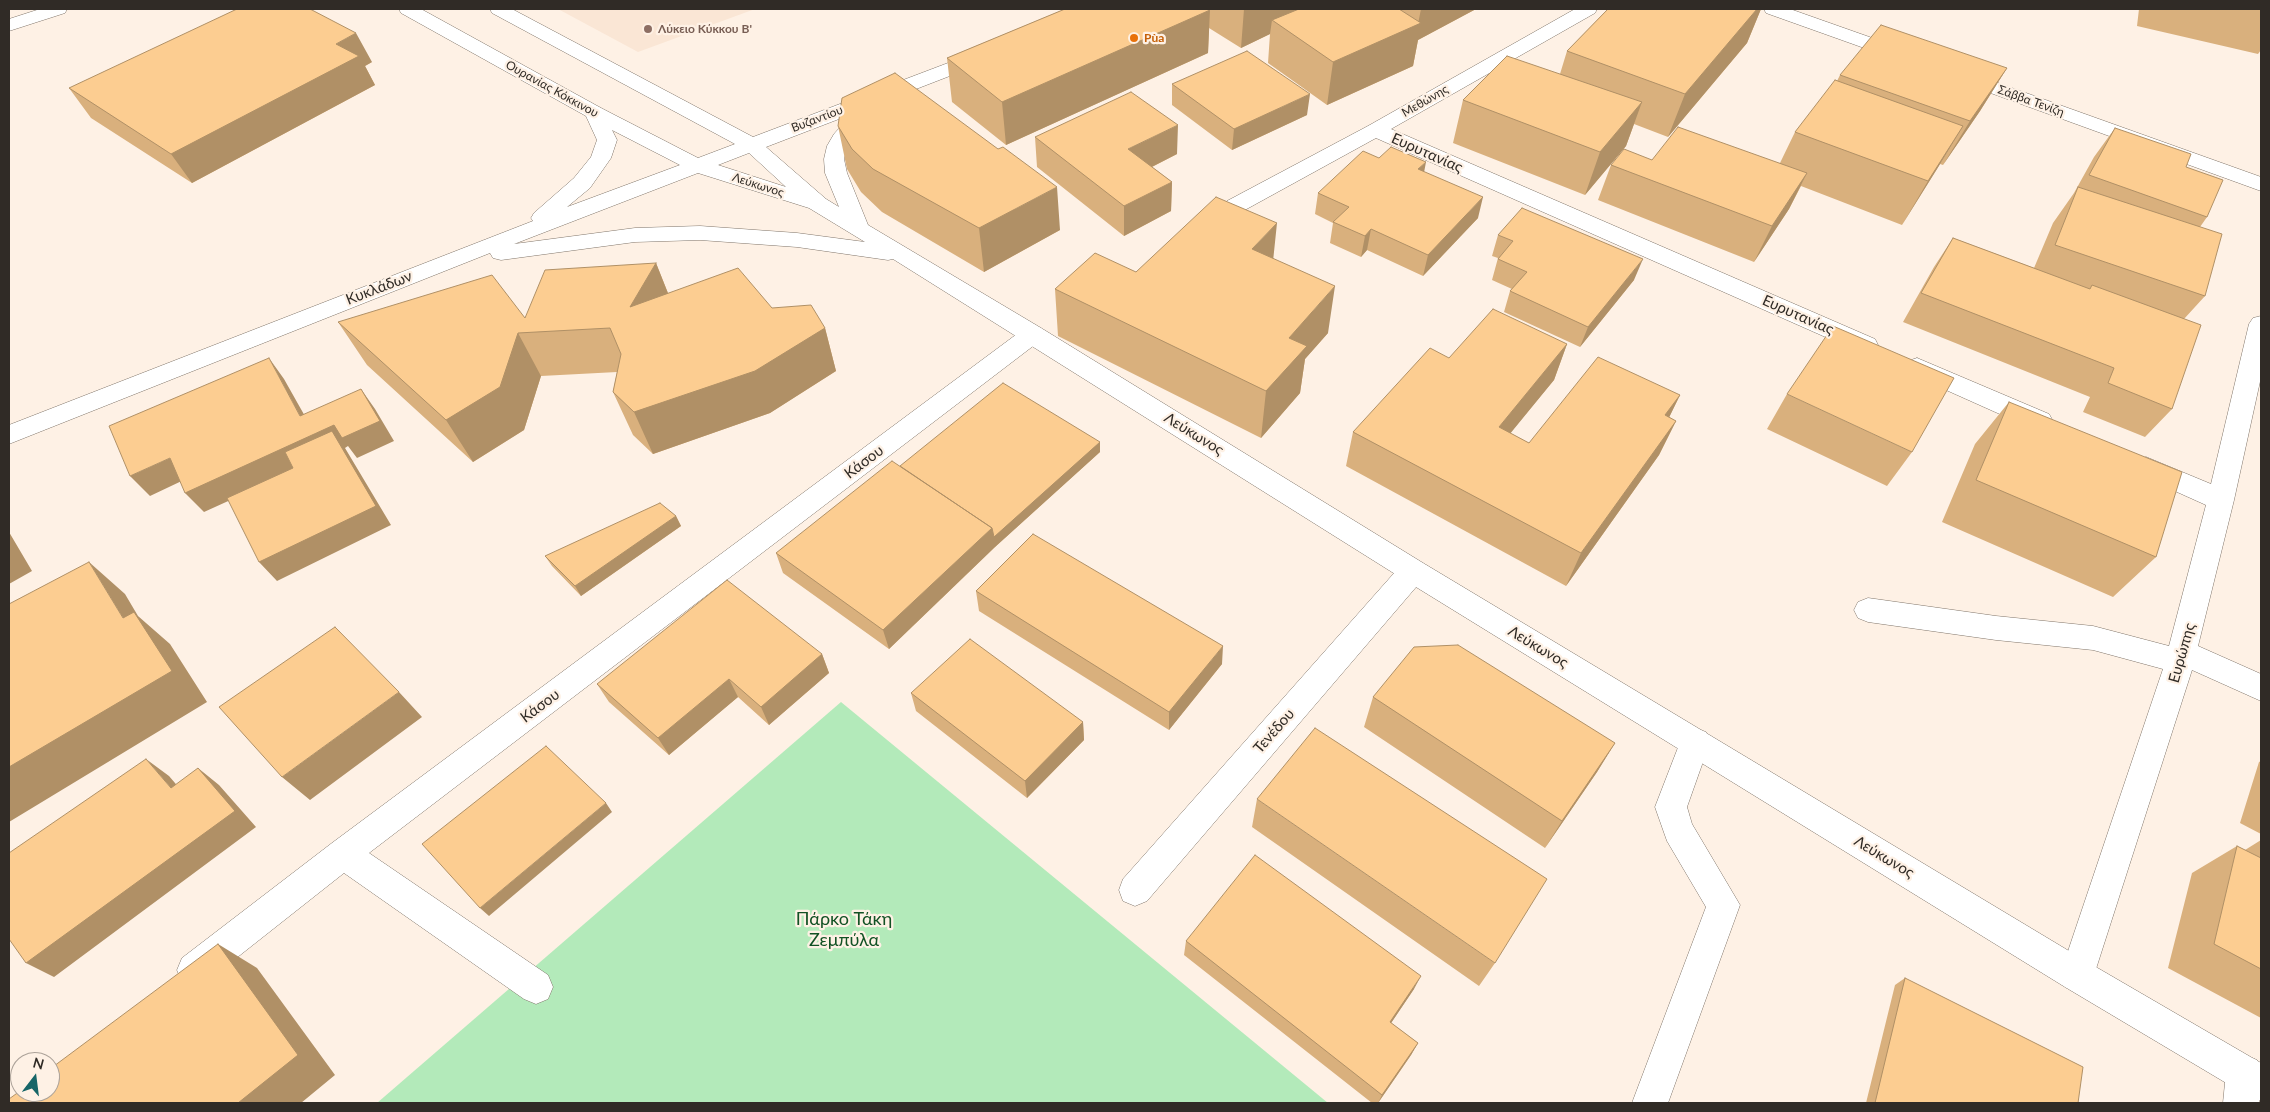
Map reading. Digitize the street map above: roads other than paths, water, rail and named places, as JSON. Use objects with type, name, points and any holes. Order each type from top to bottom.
[{"type":"main road","points":[[9,25],[58,9]]},
{"type":"main road","name":"Ουρανίας Κόκκινου","points":[[408,9],[594,112],[698,166]]},
{"type":"main road","points":[[499,9],[751,144]]},
{"type":"main road","name":"Μεθώνης","points":[[1235,206],[1375,130],[1588,9]]},
{"type":"main road","points":[[1773,9],[1924,63]]},
{"type":"main road","name":"Βυζαντίου","points":[[751,144],[1000,50]]},
{"type":"main road","name":"Σάββα Τενίζη","points":[[1942,69],[2261,184]]},
{"type":"main road","points":[[859,229],[836,173],[834,159],[837,146],[854,122],[898,88]]},
{"type":"main road","points":[[518,235],[569,196],[593,170],[607,140],[594,112]]},
{"type":"main road","name":"Ευρυτανίας","points":[[1375,130],[2058,428]]},
{"type":"main road","name":"Κυκλάδων","points":[[9,435],[440,264],[751,144]]},
{"type":"main road","name":"Λεύκωνος","points":[[751,144],[818,204],[1033,334],[1413,571],[2077,975],[2249,1087]]},
{"type":"main road","name":"Λεύκωνος","points":[[698,166],[818,204]]},
{"type":"main road","points":[[440,264],[560,244],[635,235],[692,233],[797,240],[905,256]]},
{"type":"main road","name":"Ευρώπης","points":[[2077,975],[2182,657],[2222,500],[2261,324]]},
{"type":"main road","name":"Κάσου","points":[[174,986],[344,854],[1033,334]]},
{"type":"main road","points":[[2130,460],[2222,500]]},
{"type":"main road","name":"Τενέδου","points":[[1135,890],[1413,571]]},
{"type":"main road","points":[[1868,610],[1996,628],[2093,638],[2182,657],[2261,688]]},
{"type":"main road","points":[[1650,1103],[1722,905],[1678,830],[1671,807],[1695,742]]},
{"type":"main road","points":[[344,854],[536,987]]},
{"type":"place","name":"Λύκειο Κύκκου Β'","points":[[648,29]]},
{"type":"place","name":"Pùa","points":[[1134,38]]},
{"type":"park label","name":"Πάρκο Τάκη Ζεμπύλα","points":[[844,930]]}]
